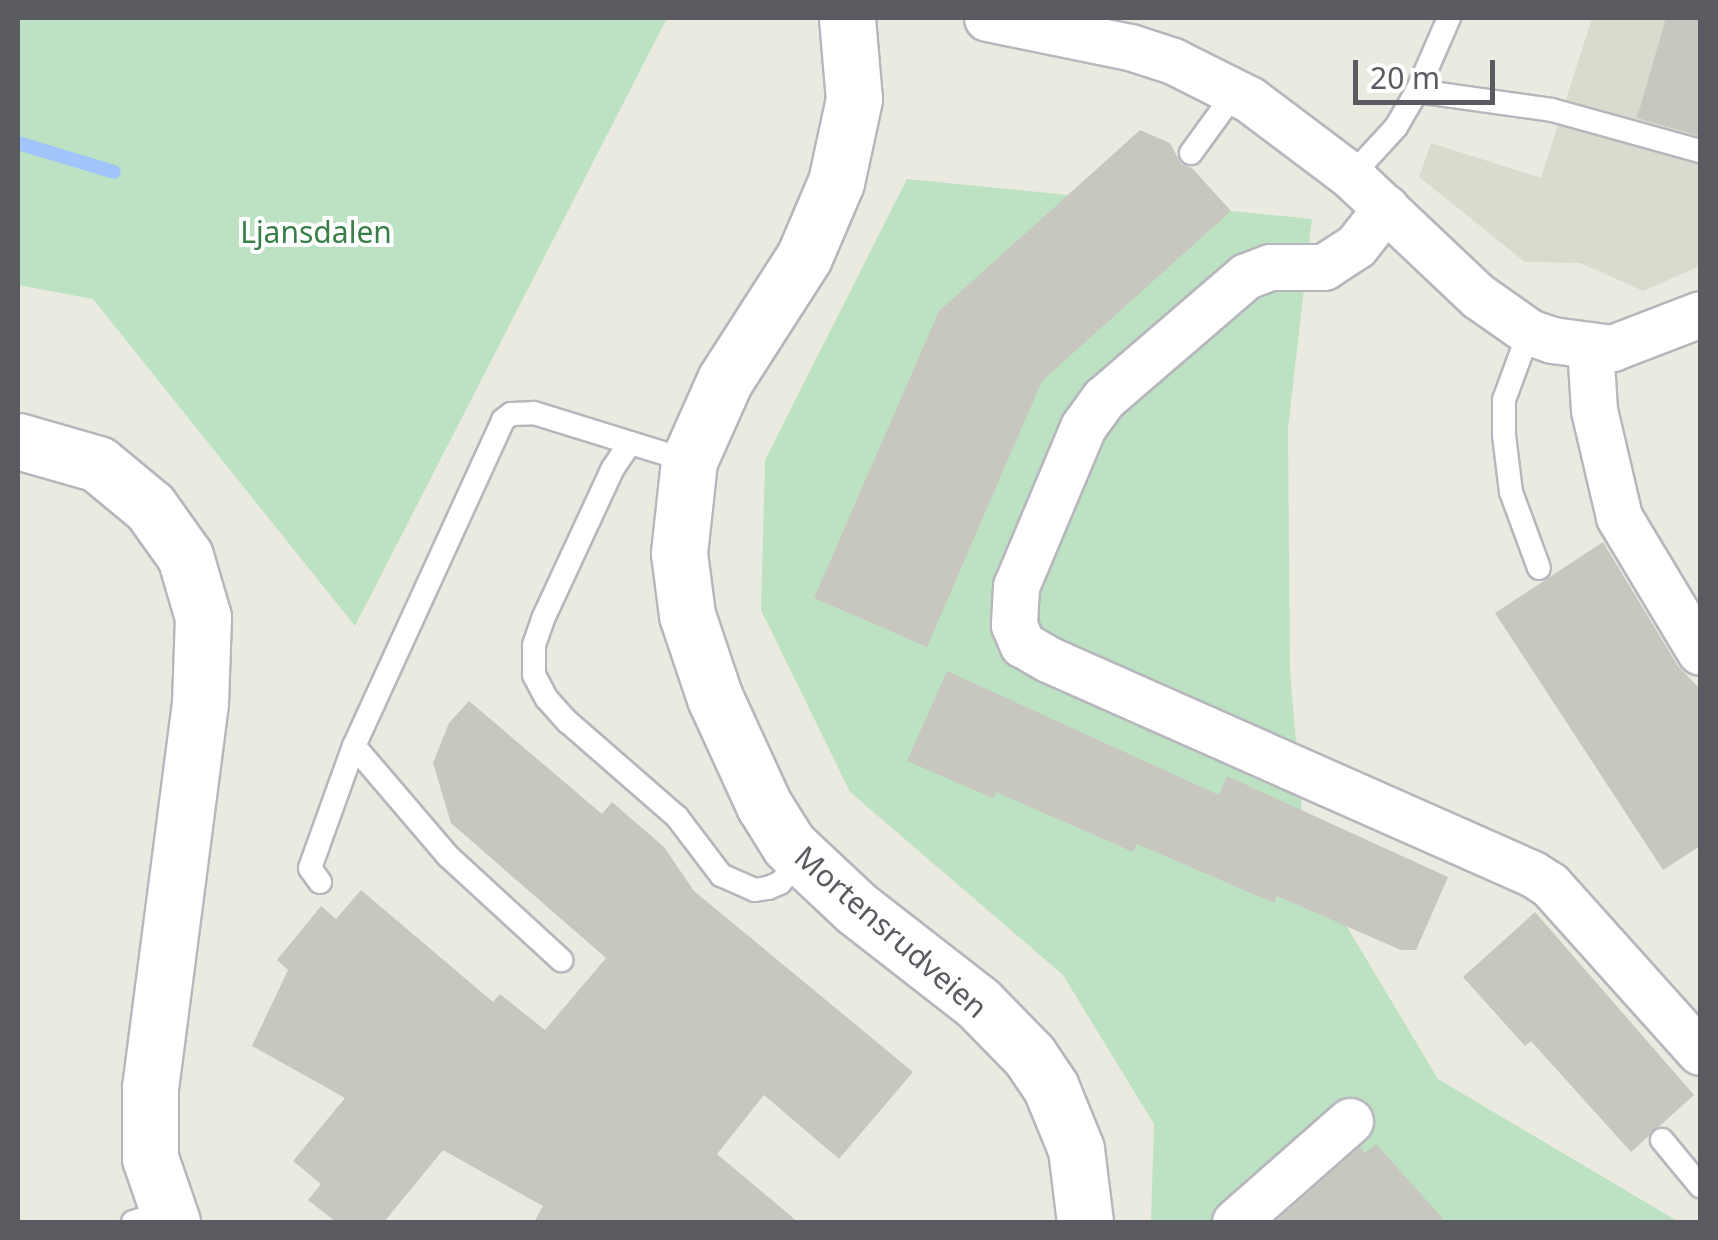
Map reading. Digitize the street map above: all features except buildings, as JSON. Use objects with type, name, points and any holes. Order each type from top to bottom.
[{"type":"street","name":"Mortensrudveien","points":[[847,18],[854,99],[831,196],[804,257],[726,380],[689,462],[679,553],[687,615],[715,698],[757,791],[801,858],[856,908],[978,1003],[1029,1055],[1066,1119],[1084,1184],[1085,1222]]},
{"type":"street","points":[[987,18],[1130,47],[1236,91],[1352,176],[1478,296],[1529,332],[1612,348],[1639,341],[1700,314]]},
{"type":"street","points":[[1386,208],[1356,246],[1324,266],[1270,267],[1246,276],[1104,398],[1083,427],[1016,586],[1014,625],[1022,644],[1050,660],[1534,874],[1550,886],[1700,1052]]},
{"type":"street","points":[[1590,346],[1594,410],[1619,517],[1700,652]]},
{"type":"street","points":[[18,440],[98,464],[150,506],[184,556],[204,617],[200,703],[150,1087],[150,1158],[157,1219]]},
{"type":"street","points":[[1235,1222],[1350,1121]]},
{"type":"lane","points":[[1352,176],[1396,127],[1418,91],[1449,18]]},
{"type":"lane","points":[[1191,153],[1236,91]]},
{"type":"lane","points":[[1418,91],[1552,110],[1700,151]]},
{"type":"lane","points":[[1529,332],[1504,400],[1504,435],[1511,492],[1539,568]]},
{"type":"lane","points":[[320,882],[310,868],[354,746],[503,420],[511,414],[534,413],[689,462]]},
{"type":"lane","points":[[630,443],[613,468],[543,618],[534,646],[534,675],[547,699],[568,722],[677,817],[721,875],[756,890],[768,888],[780,883],[801,858]]},
{"type":"lane","points":[[354,746],[448,856],[562,960]]},
{"type":"lane","points":[[1662,1140],[1700,1186]]},
{"type":"shaded area","points":[[1592,18],[1700,18],[1700,266],[1643,291],[1580,263],[1525,262],[1419,177],[1431,143],[1541,178]]},
{"type":"green space","name":"Ljansdalen","points":[[18,18],[667,18],[355,626],[93,299],[18,285]]},
{"type":"green space","points":[[907,179],[1312,219],[1288,429],[1290,671],[1306,858],[1438,1079],[1679,1222],[1151,1222],[1154,1124],[1063,975],[850,792],[761,610],[765,460]]},
{"type":"waterway","points":[[18,143],[114,172]]}]
